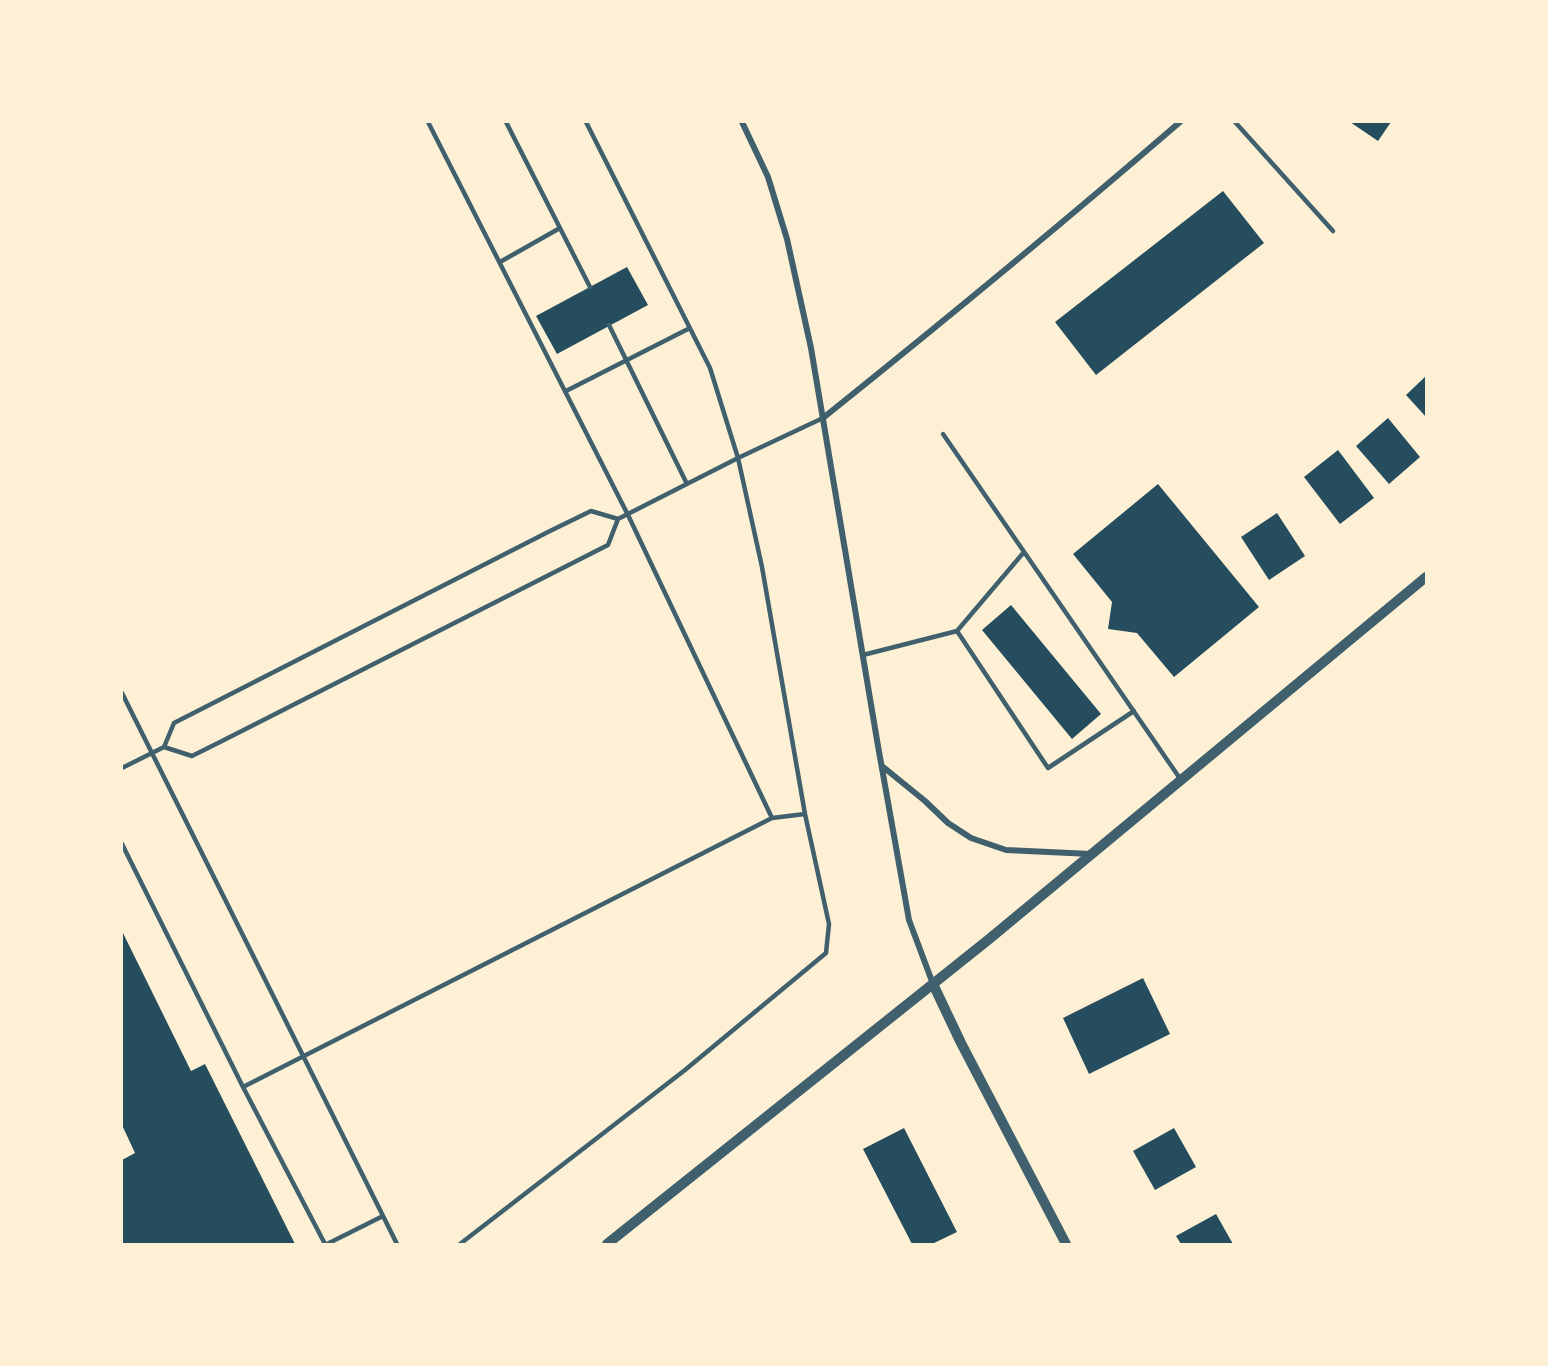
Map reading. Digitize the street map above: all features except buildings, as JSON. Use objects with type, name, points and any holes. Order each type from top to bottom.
[{"type":"street","points":[[742,122],[768,177],[788,239],[811,348],[909,920],[933,984],[1066,1245]]},
{"type":"street","points":[[823,418],[1109,184],[1180,122]]},
{"type":"street","points":[[607,1245],[933,984],[1426,577]]},
{"type":"street","points":[[882,766],[926,801],[948,823],[971,838],[1006,850],[1091,854]]},
{"type":"lane","points":[[428,122],[628,514],[772,818]]},
{"type":"lane","points":[[506,122],[590,287]]},
{"type":"lane","points":[[460,1245],[685,1070],[826,953],[829,924],[805,814],[762,567],[738,458],[710,368],[586,122]]},
{"type":"lane","points":[[1235,122],[1334,231]]},
{"type":"lane","points":[[500,262],[560,228]]},
{"type":"lane","points":[[609,325],[687,484]]},
{"type":"lane","points":[[566,391],[690,328]]},
{"type":"lane","points":[[164,747],[192,756],[608,545],[618,519],[823,418]]},
{"type":"lane","points":[[943,434],[1181,780]]},
{"type":"lane","points":[[122,768],[164,747],[174,723],[550,531],[591,511],[618,519]]},
{"type":"lane","points":[[862,655],[957,631],[1024,552]]},
{"type":"lane","points":[[957,631],[1048,768],[1134,711]]},
{"type":"lane","points":[[122,693],[398,1245]]},
{"type":"lane","points":[[243,1087],[772,818],[805,814]]},
{"type":"lane","points":[[122,843],[243,1087],[326,1245],[383,1216]]}]
